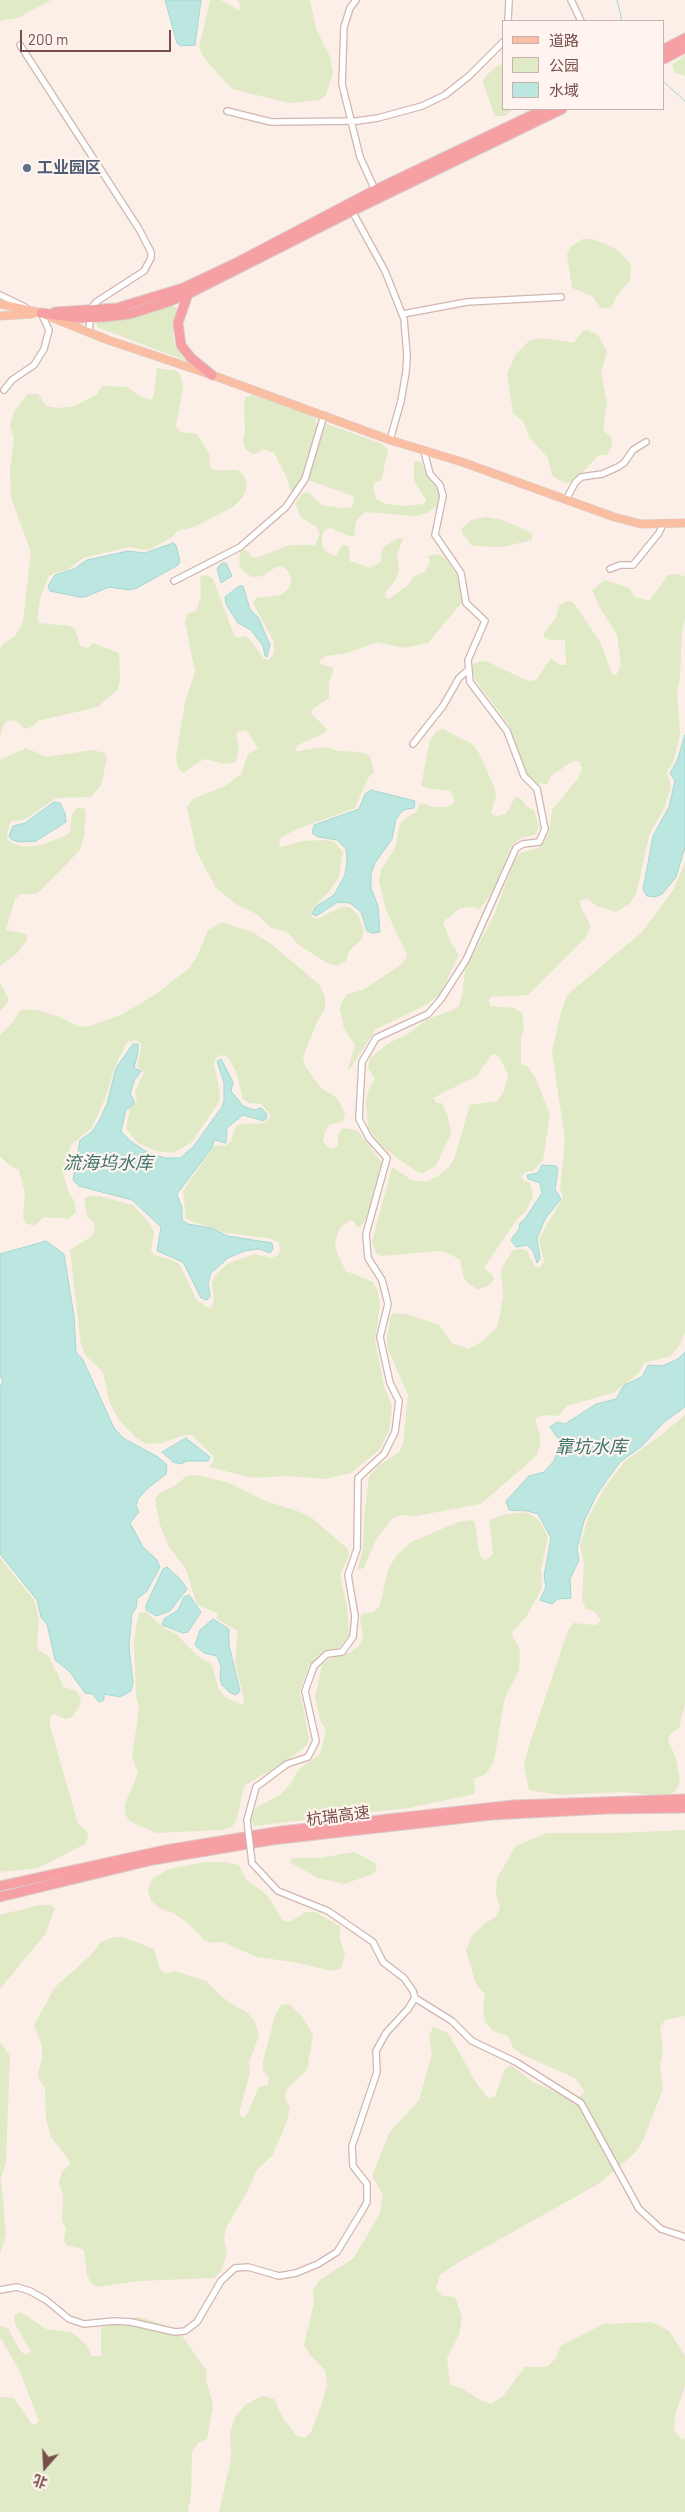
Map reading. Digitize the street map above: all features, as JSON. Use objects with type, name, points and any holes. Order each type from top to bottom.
[{"type":"highway","points":[[665,48],[685,38]]},
{"type":"highway","points":[[665,58],[685,48]]},
{"type":"highway","points":[[90,313],[117,308],[183,288],[234,264],[375,190],[543,110]]},
{"type":"highway","points":[[41,313],[130,314],[188,294],[352,211],[560,110]]},
{"type":"highway","points":[[188,294],[178,323],[181,345],[191,358],[212,375]]},
{"type":"highway","name":"杭瑞高速","points":[[0,1886],[165,1850],[291,1830],[514,1805],[685,1799]]},
{"type":"highway","name":"杭瑞高速","points":[[0,1897],[153,1860],[272,1840],[492,1815],[607,1809],[685,1808]]},
{"type":"main road","points":[[0,304],[41,313],[390,440],[470,465],[629,522],[685,523]]},
{"type":"main road","points":[[0,316],[41,313]]},
{"type":"street","points":[[356,0],[350,8],[344,27],[341,55],[342,84],[360,157],[375,190]]},
{"type":"street","points":[[508,20],[509,0]]},
{"type":"street","points":[[571,0],[581,20]]},
{"type":"street","points":[[227,111],[271,122],[350,121],[387,116],[422,106],[445,94],[469,76],[502,43]]},
{"type":"street","points":[[20,45],[139,230],[151,252],[151,258],[144,271],[96,302],[90,313],[89,332]]},
{"type":"street","points":[[352,211],[385,271],[403,314],[407,337],[406,372],[401,401],[390,440]]},
{"type":"street","points":[[0,296],[41,313],[50,330],[44,349],[34,365],[12,380],[4,390]]},
{"type":"street","points":[[403,314],[467,302],[561,297]]},
{"type":"street","points":[[174,581],[240,547],[286,507],[305,479],[324,415]]},
{"type":"street","points":[[566,500],[575,483],[581,477],[602,474],[624,463],[633,450],[646,442]]},
{"type":"street","points":[[424,451],[430,474],[440,485],[443,496],[434,535],[461,573],[466,603],[485,621],[468,660],[470,682],[507,731],[524,776],[537,789],[545,829],[538,842],[523,844],[516,848],[466,960],[441,999],[428,1014],[376,1038],[362,1062],[359,1120],[369,1138],[387,1158],[366,1234],[368,1258],[382,1280],[388,1304],[380,1337],[390,1383],[399,1401],[395,1432],[384,1454],[358,1478],[356,1549],[348,1575],[355,1616],[353,1637],[342,1652],[327,1654],[314,1666],[305,1691],[316,1741],[308,1757],[287,1764],[256,1787],[247,1820],[252,1863],[278,1891],[328,1911],[373,1942],[384,1962],[404,1978],[413,1991],[415,1998],[452,2021],[472,2040],[516,2062],[581,2103],[639,2209],[661,2229],[685,2237]]},
{"type":"street","points":[[610,569],[620,565],[633,565],[659,533],[662,524]]},
{"type":"street","points":[[413,744],[443,706],[459,678],[468,671]]},
{"type":"street","points":[[0,2290],[17,2287],[30,2291],[46,2300],[69,2319],[84,2324],[114,2321],[131,2322],[180,2332],[185,2331],[197,2322],[221,2281],[235,2268],[248,2267],[279,2276],[296,2273],[328,2259],[342,2243],[367,2202],[368,2184],[353,2166],[352,2146],[377,2072],[376,2050],[386,2033],[408,2009],[415,1998]]},
{"type":"green space","points":[[0,0],[51,0],[18,18],[0,21]]},
{"type":"green space","points":[[210,0],[221,0],[240,11],[241,8],[238,0],[310,0],[316,29],[330,57],[333,72],[326,95],[320,100],[289,103],[232,89],[204,58],[199,47]]},
{"type":"green space","points":[[685,55],[685,76],[675,73],[672,65]]},
{"type":"green space","points":[[502,64],[502,110],[512,110],[505,116],[495,116],[483,83],[484,78],[494,68]]},
{"type":"green space","points":[[583,239],[592,239],[618,250],[631,265],[630,280],[617,295],[611,308],[601,308],[592,296],[572,288],[567,255],[570,247]]},
{"type":"green space","points":[[173,305],[177,308],[173,335],[175,345],[186,361],[97,327],[97,321]]},
{"type":"green space","points":[[587,330],[598,335],[607,352],[601,373],[607,402],[603,430],[611,437],[612,446],[607,455],[599,455],[577,478],[568,483],[552,476],[548,458],[530,438],[523,421],[513,413],[507,374],[516,354],[529,341],[540,338],[574,342],[583,331]]},
{"type":"green space","points":[[157,368],[177,371],[182,379],[183,388],[176,426],[180,432],[197,434],[210,455],[209,464],[213,470],[238,470],[245,477],[247,486],[243,497],[233,507],[194,527],[177,531],[172,537],[151,549],[143,550],[129,547],[83,558],[67,570],[52,574],[48,578],[40,599],[37,618],[39,623],[69,626],[75,629],[80,645],[83,647],[88,648],[93,643],[119,653],[120,680],[118,689],[98,707],[37,721],[34,726],[25,729],[16,721],[9,720],[4,724],[0,736],[0,649],[4,643],[15,636],[23,622],[31,552],[11,498],[10,469],[14,440],[10,424],[14,412],[28,394],[38,394],[46,406],[58,408],[75,406],[97,394],[102,386],[127,387],[141,397],[151,400],[154,395]]},
{"type":"green space","points":[[252,395],[310,415],[315,419],[317,426],[303,475],[292,495],[286,476],[274,453],[263,449],[256,454],[251,454],[245,449],[243,439],[245,431],[244,404],[246,397]]},
{"type":"green space","points":[[327,424],[382,444],[388,450],[381,481],[375,482],[373,488],[376,499],[386,504],[404,506],[424,504],[426,500],[414,480],[414,463],[417,461],[421,462],[428,478],[440,492],[440,501],[436,507],[427,513],[414,516],[365,512],[356,521],[354,536],[349,536],[331,528],[325,530],[322,535],[322,545],[325,551],[336,556],[342,545],[349,546],[350,561],[370,568],[381,562],[382,549],[384,547],[398,538],[403,538],[397,555],[399,571],[396,579],[385,593],[386,598],[389,599],[408,585],[414,576],[425,572],[430,561],[428,556],[437,554],[444,557],[457,575],[463,601],[428,643],[404,648],[377,642],[347,653],[326,656],[320,660],[320,664],[332,667],[333,671],[329,683],[329,698],[313,709],[311,713],[327,729],[325,733],[298,745],[295,750],[325,747],[339,751],[360,752],[370,756],[374,772],[368,778],[355,808],[295,830],[281,838],[279,843],[281,847],[303,841],[325,840],[334,842],[343,852],[339,877],[328,893],[313,907],[311,913],[312,917],[317,919],[343,906],[351,908],[358,915],[364,931],[362,939],[349,951],[346,961],[337,966],[327,963],[296,943],[288,932],[271,928],[255,913],[236,904],[216,888],[196,850],[187,807],[193,799],[225,786],[241,774],[248,754],[258,748],[246,730],[238,731],[236,734],[239,747],[236,762],[226,764],[204,759],[183,773],[178,768],[176,758],[185,702],[195,672],[185,622],[187,614],[196,611],[201,596],[200,577],[207,575],[213,579],[234,635],[238,638],[244,636],[249,638],[264,659],[269,660],[274,653],[274,642],[253,603],[256,598],[281,595],[289,588],[292,581],[288,571],[282,566],[276,567],[263,576],[252,577],[240,567],[239,556],[242,550],[248,551],[251,557],[256,558],[290,545],[315,545],[320,534],[316,527],[301,517],[295,503],[303,493],[309,493],[322,505],[342,508],[352,507],[354,502],[353,496],[308,480]]},
{"type":"green space","points":[[486,517],[503,520],[532,533],[532,540],[503,547],[472,546],[462,533],[462,528],[471,520]]},
{"type":"green space","points":[[668,575],[685,576],[685,619],[682,631],[680,679],[677,690],[680,735],[673,762],[667,772],[671,787],[665,806],[649,836],[636,895],[629,904],[616,912],[596,906],[588,899],[580,900],[581,907],[591,926],[585,938],[528,995],[491,997],[489,1001],[490,1006],[514,1008],[522,1013],[524,1026],[521,1040],[521,1064],[528,1067],[535,1077],[550,1114],[543,1160],[533,1171],[526,1172],[521,1176],[523,1180],[530,1183],[533,1196],[525,1212],[517,1219],[484,1268],[493,1276],[494,1280],[488,1286],[477,1290],[464,1279],[460,1260],[450,1254],[439,1251],[381,1256],[376,1253],[372,1242],[392,1167],[412,1180],[425,1182],[438,1176],[448,1168],[454,1159],[470,1105],[497,1101],[504,1091],[508,1075],[496,1054],[491,1055],[477,1076],[433,1098],[437,1103],[442,1103],[448,1117],[451,1133],[436,1166],[423,1173],[417,1172],[393,1155],[380,1144],[368,1128],[366,1102],[368,1091],[375,1079],[368,1068],[370,1058],[389,1043],[409,1033],[428,1019],[459,1006],[465,970],[494,915],[515,860],[520,853],[538,848],[544,842],[549,832],[552,810],[579,777],[582,768],[579,761],[573,761],[551,776],[547,784],[535,783],[527,776],[509,725],[476,681],[471,670],[473,664],[480,661],[488,662],[528,681],[536,680],[551,658],[560,665],[566,665],[565,640],[550,640],[544,637],[544,633],[556,618],[559,606],[568,601],[574,603],[600,642],[612,674],[616,675],[621,665],[617,635],[600,608],[592,590],[605,580],[629,588],[635,597],[649,601]]},
{"type":"green space","points":[[443,729],[472,744],[479,753],[495,789],[496,797],[491,813],[496,816],[506,814],[515,797],[521,799],[527,807],[534,810],[539,827],[536,834],[520,839],[512,845],[492,892],[479,910],[474,907],[460,908],[443,922],[450,941],[459,955],[440,994],[426,1005],[376,1029],[350,1069],[348,1069],[355,1045],[344,1029],[340,1009],[342,1001],[347,994],[363,990],[403,963],[407,955],[386,910],[379,881],[381,870],[395,848],[400,824],[405,818],[417,812],[419,805],[424,803],[433,807],[442,807],[450,806],[455,801],[450,791],[421,786],[430,740],[437,731]]},
{"type":"green space","points":[[26,748],[47,757],[92,750],[105,753],[107,759],[101,785],[91,797],[56,798],[24,820],[12,821],[9,825],[7,839],[10,842],[24,847],[41,845],[65,836],[70,832],[72,814],[77,808],[84,808],[86,812],[84,836],[80,850],[37,894],[21,894],[15,899],[6,930],[27,934],[27,940],[17,953],[0,966],[0,760]]},
{"type":"green space","points":[[685,862],[685,1332],[680,1345],[671,1356],[644,1363],[639,1373],[613,1393],[567,1406],[558,1416],[545,1415],[535,1418],[540,1436],[540,1445],[536,1456],[489,1497],[480,1504],[416,1516],[402,1515],[392,1519],[377,1538],[364,1568],[357,1570],[363,1549],[364,1517],[369,1477],[378,1466],[399,1452],[403,1444],[408,1395],[387,1347],[391,1315],[396,1313],[410,1315],[439,1325],[452,1343],[469,1349],[481,1342],[497,1328],[503,1297],[501,1269],[512,1251],[521,1249],[527,1251],[535,1267],[540,1267],[544,1262],[539,1239],[563,1197],[560,1188],[565,1140],[552,1052],[561,1012],[567,995],[641,933],[674,889]]},
{"type":"green space","points":[[222,922],[252,932],[270,943],[320,985],[325,997],[325,1008],[317,1022],[303,1057],[305,1066],[321,1088],[337,1098],[345,1113],[343,1121],[330,1125],[325,1131],[323,1141],[328,1148],[332,1149],[338,1146],[338,1134],[343,1128],[357,1130],[384,1165],[365,1221],[360,1227],[356,1226],[354,1221],[349,1221],[340,1228],[335,1242],[337,1253],[346,1271],[373,1282],[378,1291],[380,1305],[375,1340],[384,1386],[392,1406],[389,1431],[379,1450],[351,1473],[325,1479],[287,1476],[253,1478],[209,1467],[214,1460],[213,1456],[192,1435],[180,1436],[163,1443],[147,1444],[136,1438],[119,1420],[110,1404],[103,1372],[86,1356],[81,1345],[70,1250],[92,1236],[95,1228],[94,1223],[87,1217],[84,1199],[89,1196],[99,1196],[133,1205],[150,1224],[154,1233],[151,1250],[154,1255],[175,1261],[180,1265],[196,1299],[208,1308],[212,1307],[214,1300],[212,1281],[217,1273],[229,1263],[255,1254],[271,1258],[278,1255],[281,1249],[278,1242],[268,1238],[226,1233],[186,1219],[183,1191],[215,1145],[225,1146],[231,1141],[236,1126],[265,1123],[271,1116],[261,1104],[249,1103],[243,1099],[236,1072],[228,1057],[221,1055],[216,1058],[214,1063],[220,1094],[219,1102],[191,1143],[172,1153],[155,1151],[138,1143],[126,1129],[130,1109],[137,1099],[135,1091],[144,1073],[137,1066],[141,1049],[140,1043],[136,1040],[127,1042],[114,1069],[106,1096],[92,1128],[73,1143],[69,1151],[63,1173],[69,1193],[75,1202],[76,1212],[69,1219],[44,1217],[34,1226],[26,1223],[23,1217],[25,1193],[19,1170],[10,1166],[0,1156],[0,1035],[12,1023],[20,1010],[36,1010],[57,1016],[79,1027],[90,1026],[123,1014],[156,994],[188,969],[197,957],[208,930]]},
{"type":"green space","points":[[0,983],[8,998],[8,1002],[0,1011]]},
{"type":"green space","points":[[685,1415],[685,1704],[679,1728],[670,1735],[668,1742],[675,1755],[680,1779],[678,1787],[672,1794],[651,1795],[622,1792],[560,1795],[529,1790],[524,1766],[528,1749],[567,1633],[573,1623],[596,1625],[601,1620],[595,1612],[586,1609],[582,1601],[584,1563],[580,1546],[588,1518],[604,1489],[625,1461]]},
{"type":"green space","points":[[196,1475],[227,1482],[263,1500],[300,1512],[312,1518],[348,1549],[349,1555],[340,1575],[347,1607],[349,1635],[340,1647],[326,1652],[309,1665],[300,1691],[309,1739],[307,1745],[290,1759],[244,1786],[237,1818],[232,1827],[222,1830],[156,1833],[129,1821],[125,1813],[125,1804],[138,1773],[132,1757],[139,1709],[136,1696],[134,1638],[139,1613],[146,1612],[165,1629],[176,1634],[199,1657],[209,1662],[213,1667],[218,1688],[225,1697],[242,1705],[244,1700],[235,1661],[238,1631],[217,1619],[217,1613],[197,1605],[186,1569],[169,1547],[160,1525],[155,1499],[160,1493],[174,1486],[187,1476]]},
{"type":"green space","points":[[526,1512],[539,1520],[548,1537],[541,1569],[542,1588],[527,1616],[513,1631],[512,1635],[519,1647],[519,1670],[505,1697],[494,1761],[486,1774],[474,1779],[475,1794],[408,1808],[254,1826],[251,1821],[254,1809],[281,1794],[291,1783],[298,1770],[320,1754],[326,1730],[320,1720],[315,1697],[322,1665],[329,1659],[351,1652],[360,1645],[363,1638],[360,1619],[362,1614],[373,1612],[380,1606],[388,1569],[396,1556],[411,1542],[458,1522],[472,1520],[475,1523],[479,1551],[482,1559],[486,1560],[493,1554],[489,1520],[502,1515]]},
{"type":"green space","points":[[0,1558],[34,1600],[39,1618],[37,1646],[39,1650],[49,1657],[64,1687],[77,1691],[81,1700],[79,1707],[72,1717],[66,1719],[53,1714],[50,1718],[50,1726],[78,1824],[87,1831],[88,1838],[85,1844],[38,1868],[0,1872]]},
{"type":"green space","points":[[685,1830],[685,2016],[665,2020],[660,2028],[663,2051],[660,2064],[663,2089],[644,2138],[636,2152],[600,2183],[454,2265],[440,2275],[436,2288],[442,2296],[455,2297],[462,2317],[459,2335],[447,2358],[450,2385],[461,2388],[480,2400],[491,2404],[503,2396],[525,2367],[547,2367],[556,2358],[561,2346],[603,2324],[652,2322],[669,2331],[685,2356],[685,2386],[675,2415],[674,2430],[682,2440],[685,2438],[685,2512],[219,2512],[231,2459],[230,2434],[235,2417],[245,2405],[262,2396],[274,2399],[283,2418],[296,2435],[304,2438],[311,2432],[327,2384],[325,2370],[310,2355],[304,2345],[314,2303],[313,2290],[320,2280],[354,2258],[380,2213],[383,2195],[372,2176],[389,2133],[419,2100],[432,2055],[429,2036],[433,2027],[448,2033],[477,2084],[488,2098],[495,2097],[504,2070],[511,2065],[533,2082],[563,2095],[577,2098],[585,2092],[575,2078],[523,2055],[513,2048],[508,2036],[493,2031],[485,2022],[483,2008],[485,1994],[476,1984],[466,1951],[471,1937],[484,1924],[497,1916],[500,1906],[496,1895],[497,1878],[516,1846],[546,1833],[617,1833]]},
{"type":"green space","points":[[354,1852],[375,1863],[377,1869],[373,1874],[344,1884],[318,1878],[291,1863],[291,1858],[320,1858]]},
{"type":"green space","points":[[204,1862],[225,1862],[239,1865],[246,1879],[268,1896],[283,1921],[290,1922],[305,1912],[315,1912],[340,1926],[340,1939],[345,1954],[341,1968],[333,1971],[293,1962],[257,1957],[223,1942],[212,1943],[204,1940],[189,1924],[173,1913],[161,1909],[151,1901],[148,1890],[152,1879],[169,1869]]},
{"type":"green space","points":[[39,1905],[51,1905],[55,1908],[46,1933],[0,1989],[0,1915]]},
{"type":"green space","points":[[114,1937],[123,1937],[154,1949],[160,1969],[165,1973],[175,1971],[206,1981],[221,1996],[236,2007],[246,2011],[255,2022],[259,2035],[249,2063],[250,2073],[239,2113],[243,2118],[248,2112],[259,2087],[268,2085],[269,2078],[263,2070],[263,2061],[275,2016],[281,2005],[289,2004],[302,2016],[313,2035],[307,2070],[286,2090],[285,2097],[290,2108],[286,2124],[272,2156],[257,2170],[247,2192],[226,2228],[224,2240],[227,2254],[221,2271],[214,2278],[139,2281],[97,2287],[91,2283],[87,2275],[84,2251],[80,2248],[68,2246],[64,2241],[66,2228],[62,2221],[63,2196],[59,2182],[62,2172],[71,2163],[51,2137],[46,2119],[45,2088],[39,2079],[38,2072],[42,2059],[42,2045],[34,2025],[55,1987],[91,1955],[101,1942]]},
{"type":"green space","points":[[0,2042],[10,2056],[6,2162],[1,2179],[6,2235],[0,2254]]},
{"type":"green space","points":[[21,2312],[46,2329],[73,2333],[86,2345],[92,2356],[101,2356],[101,2330],[105,2322],[113,2319],[140,2317],[178,2330],[207,2371],[206,2380],[213,2405],[207,2439],[198,2443],[192,2452],[191,2494],[188,2512],[0,2512],[0,2397],[14,2398],[31,2423],[34,2425],[39,2421],[20,2372],[0,2337],[0,2326],[8,2328],[20,2351],[26,2355],[31,2352],[15,2324],[14,2315]]},
{"type":"water","points":[[165,0],[201,0],[195,45],[181,46],[177,43]]},
{"type":"water","points":[[173,543],[176,545],[180,561],[178,565],[137,588],[129,590],[109,587],[85,597],[79,597],[50,591],[48,586],[55,575],[74,569],[87,560],[128,551],[145,553]]},
{"type":"water","points":[[222,563],[226,563],[232,576],[221,583],[217,568]]},
{"type":"water","points":[[239,586],[243,586],[250,609],[258,617],[270,645],[267,657],[265,656],[263,646],[251,630],[238,623],[226,604],[225,597]]},
{"type":"water","points":[[685,735],[685,847],[676,877],[662,894],[655,897],[647,896],[643,890],[653,836],[669,807],[675,781],[670,773],[677,761]]},
{"type":"water","points":[[371,790],[415,801],[414,808],[403,810],[396,819],[392,839],[375,863],[371,874],[371,888],[378,906],[380,932],[372,933],[367,931],[361,912],[350,903],[338,902],[316,916],[312,914],[315,907],[334,895],[345,875],[347,861],[346,849],[337,840],[318,837],[312,833],[314,825],[359,809],[365,794]]},
{"type":"water","points":[[54,802],[60,803],[65,813],[66,822],[36,841],[20,842],[12,840],[9,836],[13,826],[25,823]]},
{"type":"water","name":"流海坞水库","points":[[133,1044],[138,1044],[134,1068],[141,1071],[134,1081],[130,1094],[134,1100],[133,1105],[126,1110],[121,1131],[129,1140],[147,1152],[165,1158],[180,1158],[193,1147],[222,1107],[224,1083],[217,1061],[221,1059],[233,1082],[231,1091],[243,1106],[254,1110],[261,1108],[266,1113],[267,1118],[264,1121],[243,1115],[227,1128],[226,1143],[214,1140],[212,1148],[177,1194],[182,1208],[182,1220],[188,1224],[211,1228],[228,1236],[272,1243],[273,1249],[270,1253],[259,1249],[244,1251],[228,1258],[211,1273],[208,1283],[210,1296],[207,1300],[201,1298],[183,1262],[157,1251],[161,1227],[132,1200],[79,1186],[73,1180],[80,1140],[92,1132],[99,1121],[107,1104],[116,1068]]},
{"type":"water","points":[[542,1165],[556,1166],[558,1169],[555,1189],[561,1199],[545,1219],[537,1238],[540,1258],[537,1263],[533,1251],[527,1245],[516,1247],[511,1240],[519,1229],[520,1223],[525,1219],[542,1193],[540,1183],[528,1179],[527,1175],[538,1173]]},
{"type":"water","points":[[46,1241],[64,1254],[74,1316],[76,1352],[83,1360],[114,1428],[123,1438],[158,1457],[166,1464],[167,1469],[166,1474],[138,1499],[136,1506],[139,1512],[130,1523],[143,1547],[157,1560],[160,1567],[147,1591],[137,1599],[136,1608],[132,1614],[129,1647],[133,1683],[131,1691],[120,1697],[104,1694],[104,1700],[99,1702],[92,1694],[85,1693],[70,1672],[55,1660],[47,1624],[41,1617],[37,1600],[0,1554],[0,1387],[3,1381],[0,1376],[0,1254]]},
{"type":"water","name":"靠坑水库","points":[[685,1352],[685,1407],[664,1422],[642,1446],[620,1462],[597,1494],[584,1521],[577,1549],[579,1560],[570,1579],[571,1598],[557,1599],[552,1604],[540,1600],[546,1587],[544,1576],[551,1538],[538,1514],[509,1510],[506,1501],[529,1476],[544,1472],[554,1461],[560,1441],[550,1427],[557,1422],[565,1424],[596,1404],[616,1399],[624,1385],[642,1377],[648,1365],[662,1366],[678,1359]]},
{"type":"water","points":[[186,1438],[210,1457],[208,1461],[187,1461],[180,1464],[173,1462],[162,1452]]},
{"type":"water","points":[[167,1567],[181,1580],[187,1589],[170,1611],[156,1616],[146,1610],[146,1605],[163,1569]]},
{"type":"water","points":[[189,1595],[201,1612],[188,1632],[183,1633],[162,1625],[164,1619],[178,1610],[184,1597]]},
{"type":"water","points":[[213,1619],[229,1629],[229,1645],[240,1691],[236,1695],[229,1692],[222,1685],[220,1678],[221,1667],[217,1656],[204,1653],[195,1645],[200,1630]]},
{"type":"waterway","points":[[617,0],[622,20]]},
{"type":"waterway","points":[[665,83],[685,101]]},
{"type":"place","name":"工业园区","points":[[27,168]]}]
